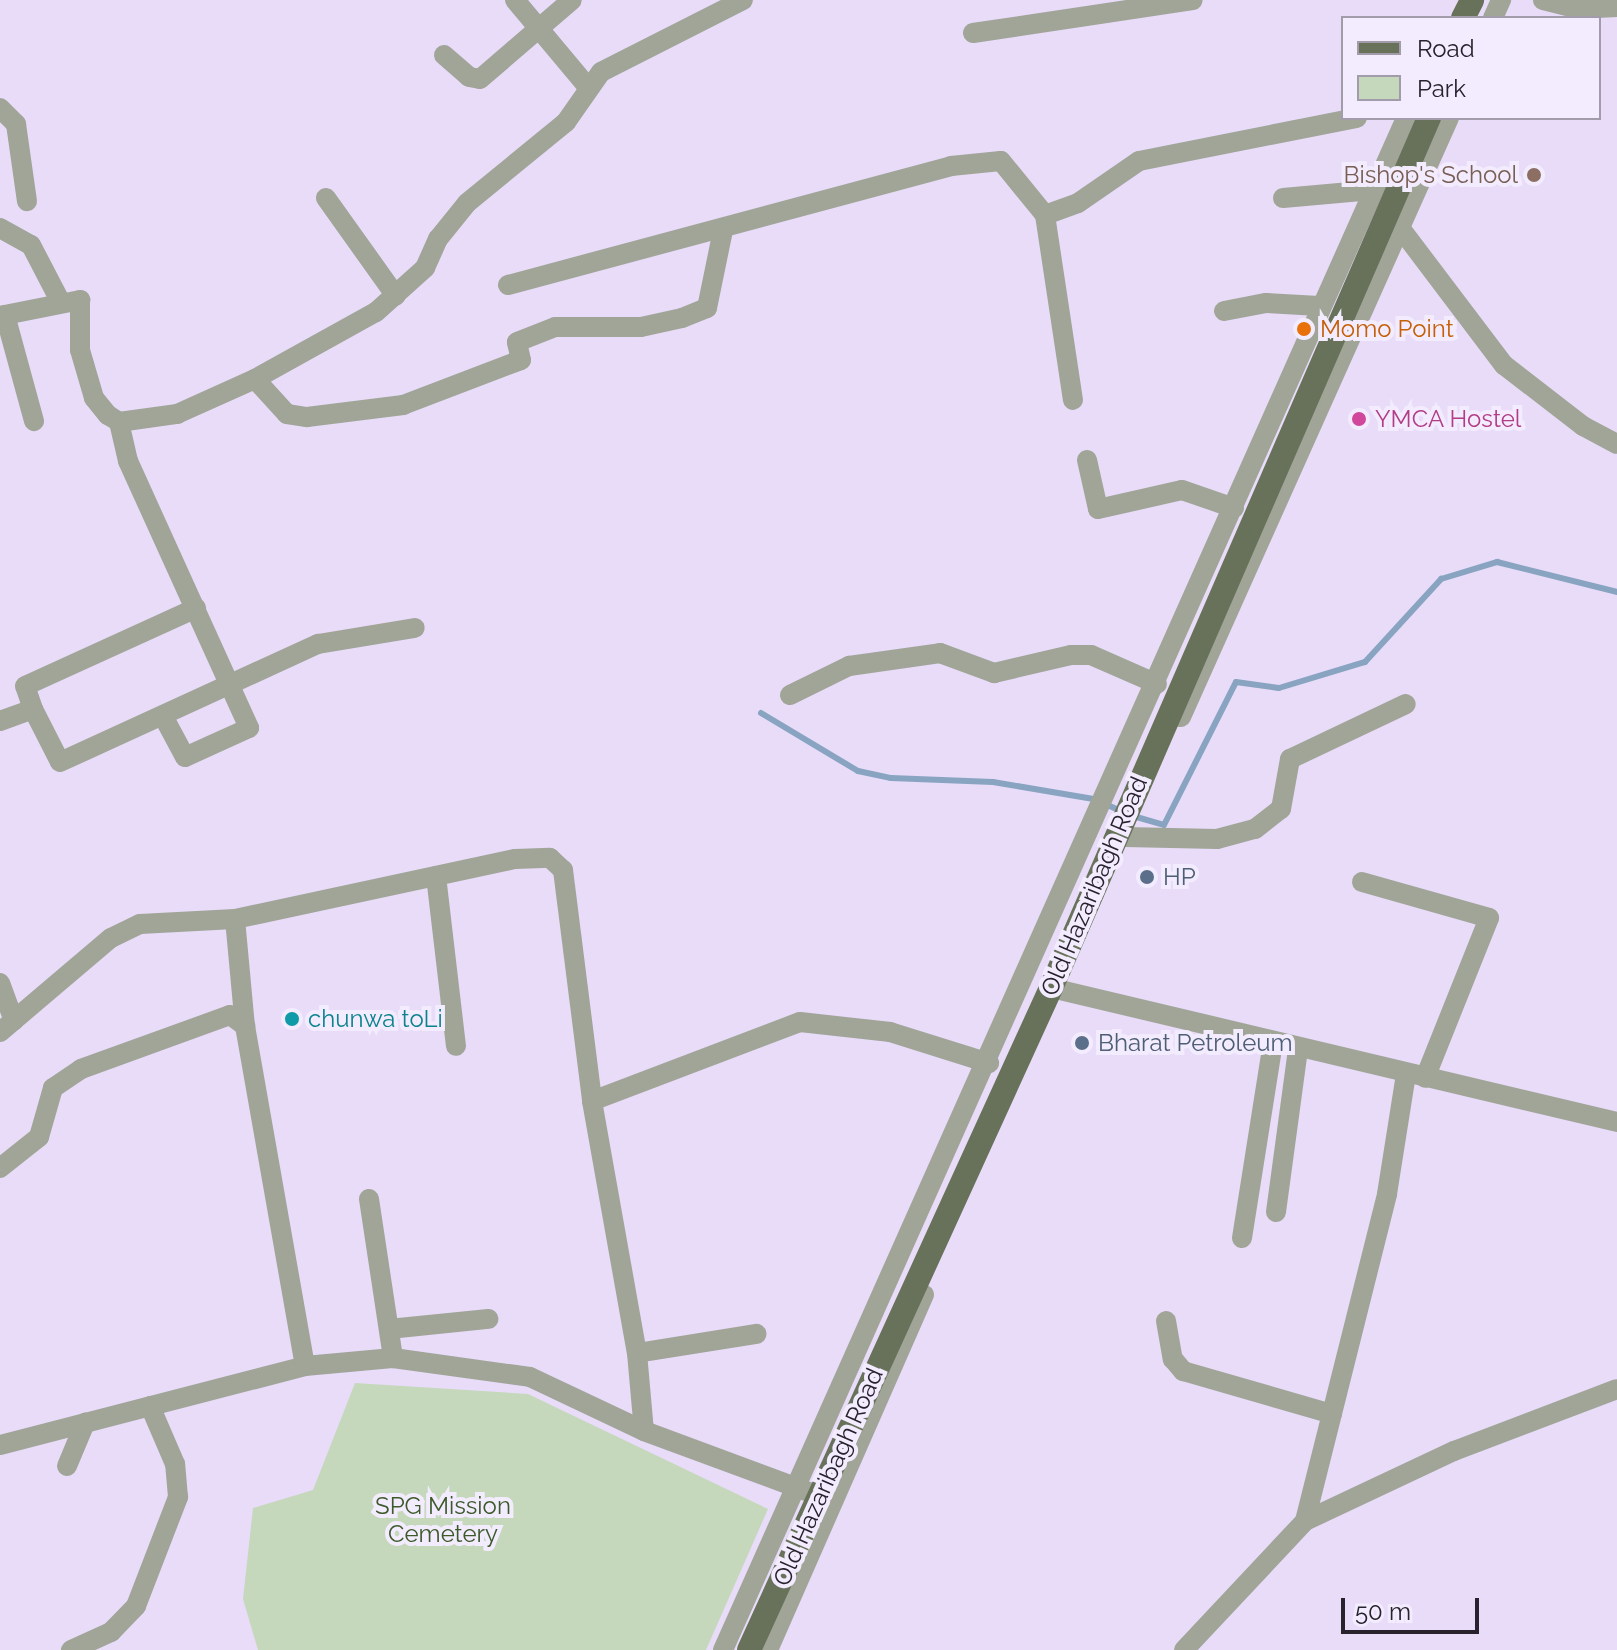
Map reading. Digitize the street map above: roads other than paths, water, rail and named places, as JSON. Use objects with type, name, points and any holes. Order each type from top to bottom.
[{"type":"main road","name":"Old Hazaribagh Road","points":[[1121,813],[1414,120]]},
{"type":"main road","name":"Old Hazaribagh Road","points":[[739,1650],[815,1492],[1121,813],[1428,120]]},
{"type":"main road","name":"Old Hazaribagh Road","points":[[749,1650],[815,1492]]},
{"type":"street","points":[[515,0],[587,86]]},
{"type":"street","points":[[444,55],[469,77],[480,79],[572,0]]},
{"type":"street","points":[[119,422],[177,414],[255,379],[396,296],[425,268],[438,239],[467,203],[566,122],[587,86],[617,62],[743,0]]},
{"type":"street","points":[[973,33],[1193,0]]},
{"type":"street","points":[[1543,0],[1578,9],[1617,7]]},
{"type":"street","points":[[0,108],[16,124],[27,201]]},
{"type":"street","points":[[1045,215],[1078,203],[1139,161],[1347,120]]},
{"type":"street","points":[[723,1650],[815,1492],[1060,990],[1121,813],[1157,684],[1319,306],[1405,120]]},
{"type":"street","points":[[768,1650],[815,1492],[989,1063],[1121,813],[1401,229],[1448,120]]},
{"type":"street","points":[[508,285],[723,230],[951,166],[1001,161],[1045,215],[1073,400]]},
{"type":"street","points":[[1283,198],[1373,190]]},
{"type":"street","points":[[326,198],[396,296]]},
{"type":"street","points":[[0,228],[31,245],[60,301]]},
{"type":"street","points":[[1401,229],[1504,365],[1583,426],[1617,444]]},
{"type":"street","points":[[255,379],[287,414],[307,417],[403,405],[521,360],[517,342],[555,327],[641,327],[682,318],[707,308],[723,230]]},
{"type":"street","points":[[34,421],[2,316],[60,301],[80,300],[80,350],[94,398],[119,422],[128,461],[249,728],[185,757],[163,716]]},
{"type":"street","points":[[1224,311],[1266,303],[1319,306]]},
{"type":"street","points":[[1087,460],[1098,509],[1182,490],[1234,508]]},
{"type":"street","points":[[196,608],[25,686],[60,762],[318,644],[415,628]]},
{"type":"street","points":[[790,695],[849,666],[940,653],[994,673],[1071,655],[1091,655],[1157,684]]},
{"type":"street","points":[[1121,813],[1217,839],[1255,829],[1281,809],[1290,759],[1406,704]]},
{"type":"street","points":[[0,721],[33,709]]},
{"type":"street","points":[[7,1026],[124,930],[140,924],[235,919],[535,856],[550,858],[563,870],[592,1101],[637,1353],[644,1431]]},
{"type":"street","points":[[436,876],[456,1046]]},
{"type":"street","points":[[1305,1521],[1416,1076],[1489,918],[1362,882]]},
{"type":"street","points":[[235,919],[245,1026],[305,1366]]},
{"type":"street","points":[[0,983],[7,1026]]},
{"type":"street","points":[[1060,990],[1298,1049],[1617,1122]]},
{"type":"street","points":[[0,1168],[39,1137],[53,1088],[81,1069],[230,1015],[245,1026]]},
{"type":"street","points":[[592,1101],[800,1022],[890,1032],[989,1063]]},
{"type":"street","points":[[1242,1238],[1273,1043]]},
{"type":"street","points":[[1276,1212],[1298,1049]]},
{"type":"street","points":[[369,1199],[393,1358]]},
{"type":"street","points":[[389,1329],[488,1319]]},
{"type":"street","points":[[1166,1321],[1173,1359],[1183,1371],[1332,1414]]},
{"type":"street","points":[[637,1353],[756,1334]]},
{"type":"street","points":[[0,1445],[305,1366],[393,1358],[530,1377],[644,1431],[815,1492]]},
{"type":"street","points":[[1184,1650],[1305,1521],[1454,1451],[1617,1389]]},
{"type":"street","points":[[71,1650],[111,1632],[136,1606],[178,1497],[175,1464],[150,1406]]},
{"type":"street","points":[[67,1466],[85,1423]]},
{"type":"waterway","points":[[1133,816],[1164,825],[1236,682],[1279,688],[1365,662],[1441,579],[1497,562],[1617,592]]},
{"type":"waterway","points":[[761,713],[858,771],[891,778],[993,782],[1094,799],[1123,812]]},
{"type":"place","name":"Bishop's School","points":[[1534,175]]},
{"type":"place","name":"Momo Point","points":[[1304,329]]},
{"type":"place","name":"YMCA Hostel","points":[[1359,419]]},
{"type":"place","name":"HP","points":[[1147,877]]},
{"type":"place","name":"chunwa toLi","points":[[292,1019]]},
{"type":"place","name":"Bharat Petroleum","points":[[1082,1043]]},
{"type":"park label","name":"SPG Mission Cemetery","points":[[443,1520]]}]
